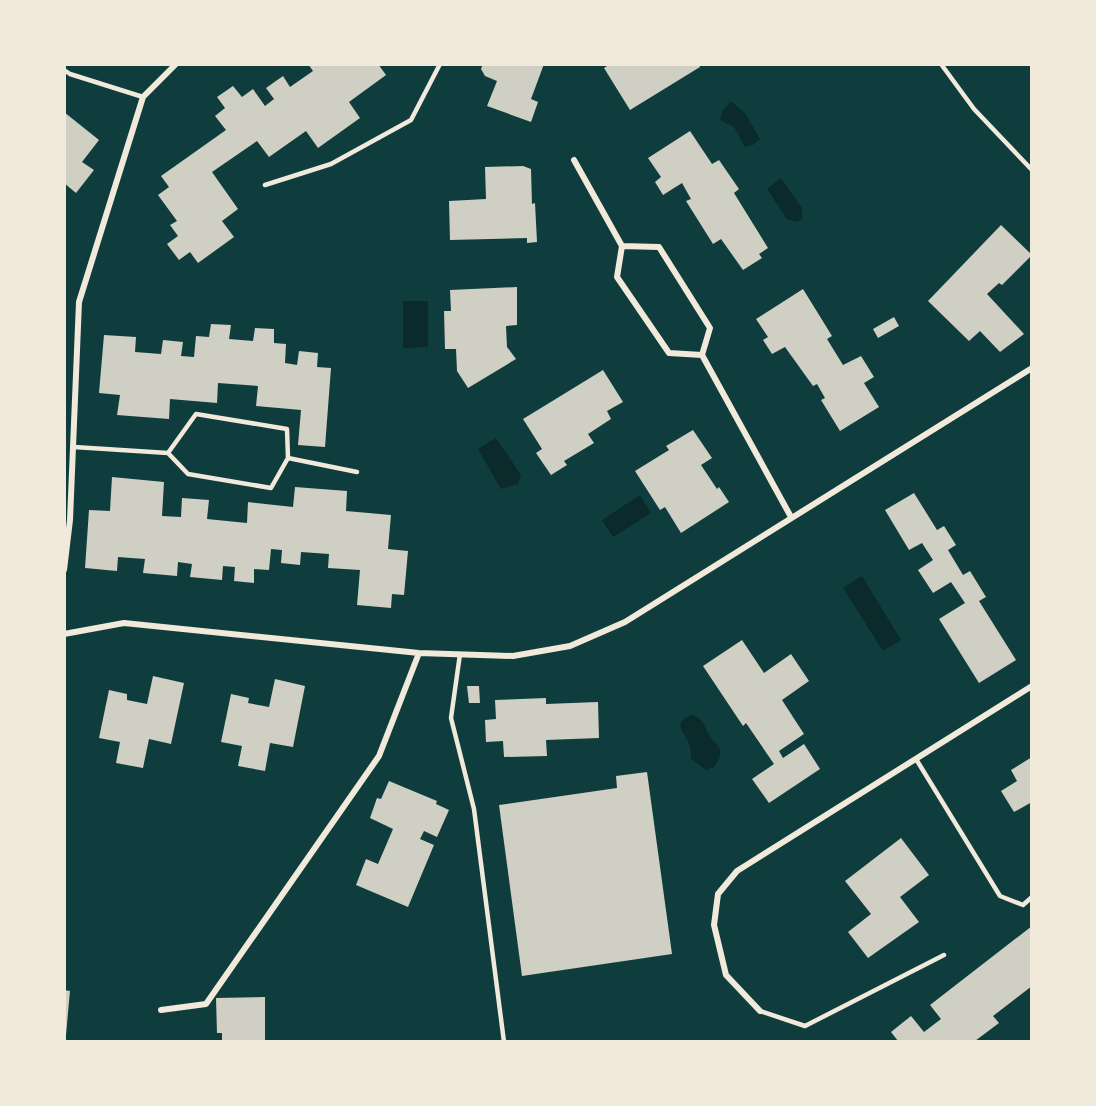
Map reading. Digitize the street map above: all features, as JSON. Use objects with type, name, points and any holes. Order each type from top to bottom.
[{"type":"street","points":[[64,570],[74,447],[79,302],[143,97],[176,64]]},
{"type":"street","points":[[574,160],[622,246],[617,278],[669,353],[702,355]]},
{"type":"street","points":[[622,246],[659,247],[710,327],[702,355],[791,517]]},
{"type":"street","points":[[64,634],[124,623],[419,653],[513,656],[570,646],[625,622],[1032,368]]},
{"type":"street","points":[[161,1010],[206,1004],[379,756],[419,653]]},
{"type":"street","points":[[760,1011],[726,975],[714,925],[718,894],[737,871],[1032,686]]},
{"type":"lane","points":[[265,185],[330,165],[411,120],[440,64]]},
{"type":"lane","points":[[941,64],[974,109],[1032,170]]},
{"type":"lane","points":[[64,70],[69,74],[143,97]]},
{"type":"lane","points":[[74,447],[168,453],[189,474],[271,488],[288,458],[287,429],[196,414],[168,453]]},
{"type":"lane","points":[[288,458],[357,472]]},
{"type":"lane","points":[[460,653],[451,718],[474,809],[504,1041]]},
{"type":"lane","points":[[916,759],[1000,896],[1023,905],[1032,897]]},
{"type":"lane","points":[[760,1011],[805,1026],[944,955]]},
{"type":"water","points":[[731,101],[745,113],[760,139],[753,145],[745,147],[734,127],[720,120],[723,110]]},
{"type":"water","points":[[781,178],[802,208],[802,219],[796,222],[787,219],[767,189]]},
{"type":"water","points":[[403,301],[428,301],[428,347],[403,348]]},
{"type":"water","points":[[496,438],[521,475],[518,484],[501,489],[478,449]]},
{"type":"water","points":[[640,495],[651,513],[613,537],[602,520]]},
{"type":"water","points":[[862,576],[901,640],[883,651],[843,588]]},
{"type":"water","points":[[693,715],[703,722],[720,751],[714,767],[706,770],[691,759],[690,746],[680,724]]},
{"type":"building","points":[[308,64],[378,64],[386,75],[349,102],[360,118],[318,148],[306,131],[269,157],[257,141],[212,172],[238,209],[222,221],[234,237],[198,263],[190,252],[179,260],[167,244],[178,236],[170,225],[177,221],[158,195],[169,187],[161,176],[226,130],[215,116],[225,108],[217,97],[233,86],[242,97],[253,89],[265,106],[274,99],[266,88],[283,76],[290,87],[313,71]]},
{"type":"building","points":[[483,64],[544,64],[531,99],[538,102],[531,122],[487,106],[497,81],[485,76],[481,69]]},
{"type":"building","points":[[610,64],[699,64],[700,67],[630,110],[604,68]]},
{"type":"building","points":[[64,112],[99,140],[82,162],[94,170],[76,193],[64,183]]},
{"type":"building","points":[[690,131],[712,164],[719,160],[739,189],[734,193],[768,248],[759,254],[762,258],[743,270],[721,239],[713,244],[686,201],[691,199],[682,183],[663,195],[655,182],[661,177],[648,158]]},
{"type":"building","points":[[523,166],[531,169],[532,204],[535,203],[537,242],[527,243],[527,238],[450,240],[449,201],[486,199],[485,167]]},
{"type":"building","points":[[1001,225],[1032,255],[1002,285],[999,283],[987,294],[1024,334],[1000,352],[980,331],[969,341],[928,301]]},
{"type":"building","points":[[517,287],[517,325],[506,326],[507,347],[516,359],[468,388],[457,371],[456,349],[445,349],[444,311],[451,311],[450,290]]},
{"type":"building","points":[[803,289],[832,336],[827,339],[843,365],[861,356],[874,377],[864,383],[879,407],[840,431],[821,400],[825,398],[817,384],[813,386],[785,347],[772,354],[763,340],[768,337],[756,319]]},
{"type":"building","points":[[894,317],[899,326],[878,338],[873,329]]},
{"type":"building","points":[[211,324],[231,325],[229,339],[253,341],[255,328],[274,329],[274,343],[286,344],[285,363],[297,365],[299,351],[318,353],[317,367],[331,368],[325,447],[298,445],[301,410],[256,406],[258,386],[218,383],[217,403],[170,399],[169,419],[117,415],[120,395],[99,393],[104,335],[136,337],[135,352],[161,354],[163,340],[183,342],[181,356],[194,357],[196,336],[209,337]]},
{"type":"building","points":[[603,370],[623,402],[607,411],[611,419],[588,434],[594,443],[564,461],[567,465],[551,475],[536,453],[542,449],[523,419]]},
{"type":"building","points":[[693,430],[712,458],[701,465],[729,502],[681,533],[665,507],[660,510],[635,471],[669,450],[666,446]]},
{"type":"building","points":[[112,477],[164,482],[162,516],[181,517],[182,498],[209,500],[207,519],[247,523],[248,502],[293,507],[295,487],[347,491],[346,511],[391,515],[388,549],[408,551],[404,595],[392,594],[391,608],[357,605],[360,570],[328,568],[329,554],[301,552],[300,565],[281,563],[282,550],[271,549],[269,570],[254,569],[254,583],[234,581],[235,567],[223,566],[222,580],[190,577],[192,564],[178,562],[177,576],[143,573],[145,559],[118,557],[117,571],[85,568],[89,510],[110,511]]},
{"type":"building","points":[[914,493],[937,530],[944,526],[956,545],[948,550],[963,575],[970,571],[986,597],[979,601],[1016,660],[979,683],[939,619],[965,603],[951,582],[933,593],[918,570],[933,560],[922,543],[909,550],[885,510]]},
{"type":"building","points":[[742,640],[764,673],[791,654],[809,681],[782,700],[804,734],[779,751],[783,758],[804,744],[820,769],[769,803],[752,779],[774,764],[746,723],[743,726],[703,666]]},
{"type":"building","points":[[153,676],[184,683],[171,744],[149,739],[143,768],[116,763],[120,742],[99,738],[109,690],[127,694],[127,700],[147,704]]},
{"type":"building","points":[[275,679],[305,686],[293,747],[270,743],[265,771],[238,766],[242,746],[221,742],[231,694],[249,698],[248,703],[269,707]]},
{"type":"building","points":[[467,686],[479,686],[480,703],[469,703]]},
{"type":"building","points":[[546,698],[546,704],[598,702],[599,738],[546,740],[547,756],[504,757],[503,741],[486,742],[485,720],[496,719],[495,700]]},
{"type":"building","points":[[1032,757],[1032,802],[1014,812],[1001,791],[1017,781],[1011,770]]},
{"type":"building","points":[[647,772],[672,954],[522,976],[499,805],[617,788],[616,776]]},
{"type":"building","points":[[389,781],[437,801],[436,804],[449,810],[437,837],[424,831],[420,839],[434,845],[408,907],[356,885],[366,859],[378,864],[393,829],[370,818],[377,798],[381,799]]},
{"type":"building","points":[[901,838],[929,875],[900,897],[919,922],[868,958],[848,932],[871,914],[845,881]]},
{"type":"building","points":[[1032,926],[1032,986],[993,1016],[999,1023],[975,1041],[898,1041],[891,1032],[911,1016],[924,1032],[941,1019],[930,1005]]},
{"type":"building","points":[[64,990],[70,991],[66,1035],[64,1035]]},
{"type":"building","points":[[265,997],[265,1041],[222,1041],[222,1033],[217,1033],[216,998]]}]
